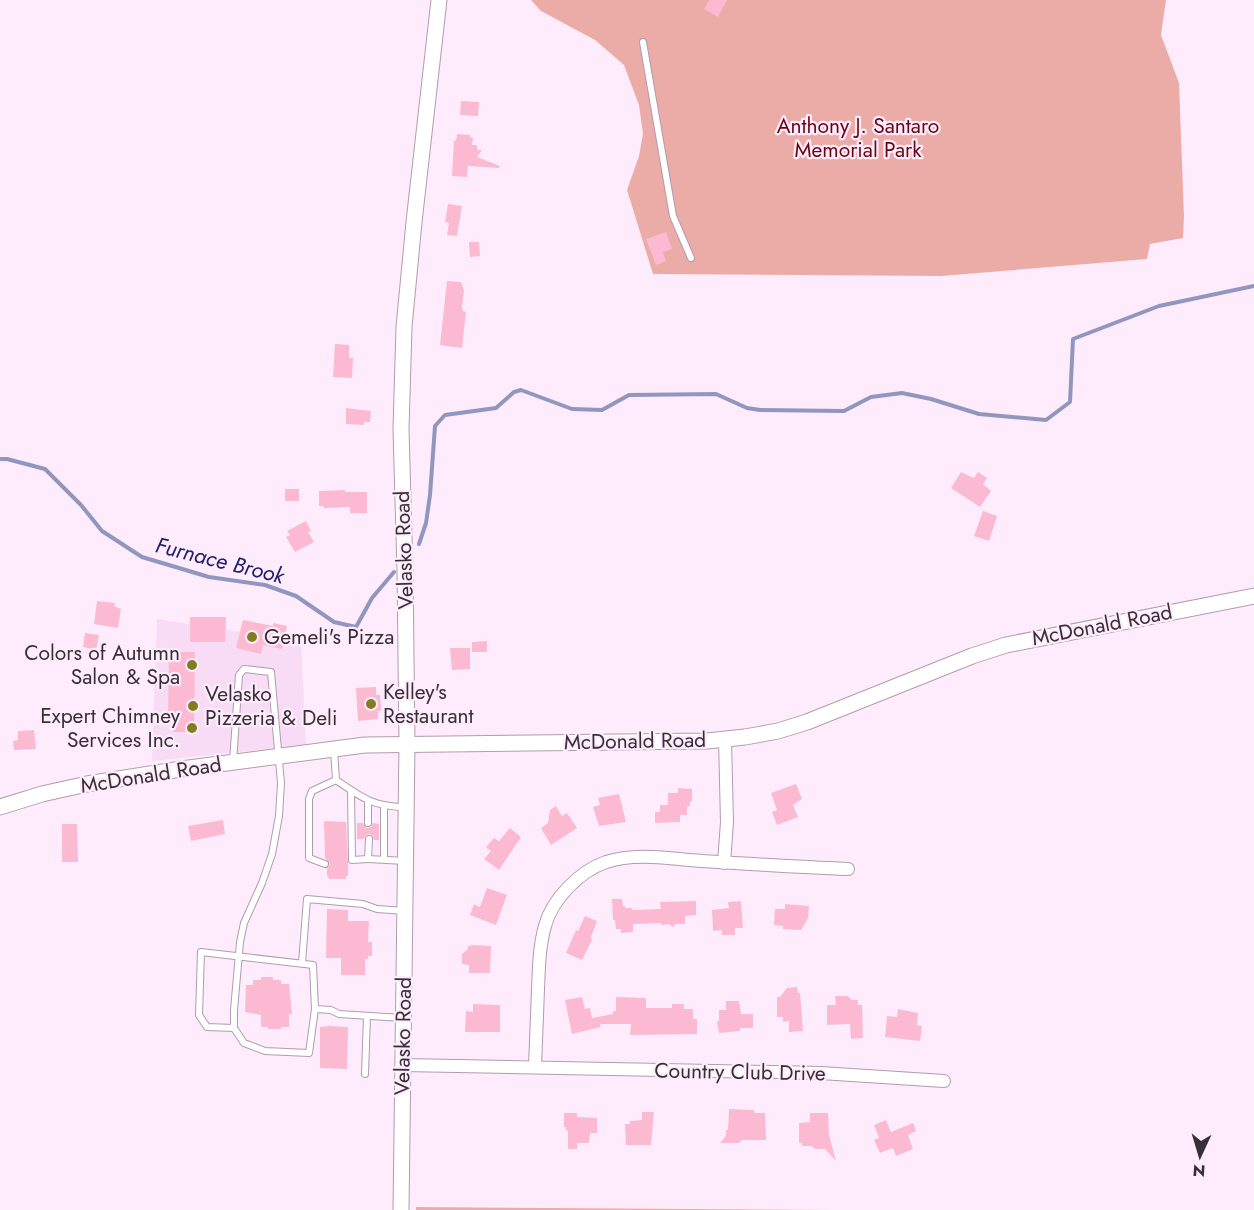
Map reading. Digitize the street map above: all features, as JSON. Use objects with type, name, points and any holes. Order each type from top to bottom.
[{"type":"street","name":"Velasko Road","points":[[401,1210],[407,744],[401,429],[404,327],[439,0]]},
{"type":"street","name":"McDonald Road","points":[[0,807],[42,794],[87,784],[365,745],[707,741],[778,731],[807,722],[972,656],[1006,645],[1254,596]]},
{"type":"street","points":[[724,862],[727,822],[725,739]]},
{"type":"street","points":[[535,1067],[540,948],[545,924],[553,908],[570,886],[588,871],[605,862],[628,857],[652,856],[848,869]]},
{"type":"street","name":"Country Club Drive","points":[[403,1065],[821,1074],[944,1080]]},
{"type":"lane","points":[[643,42],[673,216],[691,258]]},
{"type":"lane","points":[[233,762],[239,675],[244,669],[267,670],[273,676],[281,783],[279,816],[274,845],[262,883],[244,923],[238,956],[234,1028],[244,1043],[265,1051],[309,1053],[315,1009],[313,965],[302,963],[238,956],[201,952],[199,1015],[207,1027],[234,1028]]},
{"type":"lane","points":[[334,749],[336,780]]},
{"type":"lane","points":[[336,780],[368,801],[384,807],[406,807]]},
{"type":"lane","points":[[325,864],[309,858],[309,799],[312,791],[336,780]]},
{"type":"lane","points":[[351,790],[350,862],[368,859],[406,861]]},
{"type":"lane","points":[[368,801],[368,823]]},
{"type":"lane","points":[[384,807],[384,859]]},
{"type":"lane","points":[[368,859],[369,840]]},
{"type":"lane","points":[[302,963],[307,899],[363,904],[377,909],[405,910]]},
{"type":"lane","points":[[315,1009],[331,1010],[339,1014],[404,1018]]},
{"type":"lane","points":[[365,1074],[367,1016]]},
{"type":"shaded area","points":[[157,619],[301,641],[306,745],[152,761]]},
{"type":"green space","name":"Anthony J. Santaro Memorial Park","points":[[531,0],[1166,0],[1161,35],[1179,83],[1183,238],[1150,244],[1147,259],[941,276],[653,274],[627,190],[639,156],[643,134],[639,105],[624,65],[595,40],[541,11]]},
{"type":"green space","points":[[416,1207],[832,1210],[416,1210]]},
{"type":"building","points":[[709,0],[727,0],[718,17],[704,9]]},
{"type":"building","points":[[461,101],[479,102],[478,116],[460,115]]},
{"type":"building","points":[[457,134],[470,135],[473,138],[472,145],[477,145],[477,150],[482,150],[477,157],[500,166],[499,168],[468,166],[467,177],[452,176],[454,140],[456,141]]},
{"type":"building","points":[[448,204],[462,206],[457,236],[447,235],[449,223],[445,222]]},
{"type":"building","points":[[666,232],[672,249],[663,252],[666,261],[656,265],[646,239]]},
{"type":"building","points":[[469,242],[479,242],[480,256],[470,257]]},
{"type":"building","points":[[447,281],[461,282],[464,290],[462,307],[466,312],[462,348],[440,345]]},
{"type":"building","points":[[335,344],[349,345],[349,358],[353,358],[352,378],[333,377]]},
{"type":"building","points":[[346,408],[371,411],[370,422],[364,422],[364,425],[346,424]]},
{"type":"building","points":[[961,472],[974,478],[978,472],[987,478],[983,484],[991,491],[980,507],[951,488]]},
{"type":"building","points":[[285,489],[299,489],[299,501],[285,501]]},
{"type":"building","points":[[345,490],[345,492],[367,492],[367,513],[350,513],[350,507],[324,508],[319,506],[319,491]]},
{"type":"building","points":[[983,511],[997,516],[989,541],[974,536]]},
{"type":"building","points":[[306,521],[311,531],[308,532],[314,542],[295,552],[286,537],[290,535],[287,531]]},
{"type":"building","points":[[97,601],[115,603],[114,606],[121,609],[118,628],[94,624]]},
{"type":"building","points":[[190,617],[226,617],[225,642],[190,642]]},
{"type":"building","name":"Gemeli's Pizza","points":[[243,620],[273,626],[273,623],[287,626],[282,649],[263,645],[261,654],[236,648]]},
{"type":"building","points":[[85,633],[99,635],[96,650],[83,647]]},
{"type":"building","points":[[487,641],[487,652],[472,652],[472,642]]},
{"type":"building","points":[[450,648],[470,648],[470,669],[452,670]]},
{"type":"building","points":[[169,652],[195,652],[194,732],[173,732],[173,720],[168,720]]},
{"type":"building","points":[[376,687],[376,695],[380,695],[381,706],[378,719],[358,721],[356,688]]},
{"type":"building","points":[[34,730],[36,749],[14,750],[13,741],[18,740],[18,731]]},
{"type":"building","points":[[796,784],[802,799],[793,805],[798,817],[777,825],[772,812],[777,810],[771,793]]},
{"type":"building","points":[[678,788],[692,789],[692,802],[690,801],[690,806],[687,807],[687,815],[680,815],[680,822],[655,823],[655,812],[660,812],[660,805],[668,805],[668,793],[678,793]]},
{"type":"building","points":[[619,794],[626,822],[599,826],[593,807],[600,805],[598,798]]},
{"type":"building","points":[[556,806],[562,816],[567,813],[577,828],[551,845],[541,828],[548,823],[550,810]]},
{"type":"building","points":[[223,820],[225,834],[191,841],[188,826]]},
{"type":"building","points":[[324,821],[346,822],[348,876],[346,879],[329,879],[327,876],[330,864],[325,858]]},
{"type":"building","points":[[357,823],[363,823],[367,828],[373,823],[379,824],[379,840],[374,840],[369,834],[364,839],[357,839]]},
{"type":"building","points":[[62,824],[77,824],[78,862],[62,862]]},
{"type":"building","points":[[510,828],[521,837],[499,870],[484,859],[491,851],[486,847],[494,838],[499,841]]},
{"type":"building","points":[[487,888],[507,895],[496,925],[470,915],[474,904],[480,907]]},
{"type":"building","points":[[612,899],[622,899],[623,906],[632,908],[632,910],[661,909],[660,902],[696,901],[696,915],[685,916],[685,924],[676,924],[673,927],[669,924],[661,925],[661,923],[633,924],[633,932],[621,933],[621,929],[616,929],[615,920],[613,920]]},
{"type":"building","points":[[741,901],[743,928],[735,928],[735,935],[722,935],[722,930],[713,931],[712,910],[729,908],[728,902]]},
{"type":"building","points":[[785,904],[809,906],[808,918],[801,930],[783,929],[783,926],[774,925],[775,909],[785,909]]},
{"type":"building","points":[[327,909],[348,910],[348,921],[369,921],[368,942],[372,942],[372,956],[365,959],[365,975],[341,975],[341,958],[326,958]]},
{"type":"building","points":[[585,916],[597,921],[592,940],[582,960],[566,953]]},
{"type":"building","points":[[468,946],[491,946],[490,973],[469,973],[469,965],[462,964],[462,954]]},
{"type":"building","points":[[261,977],[273,977],[273,980],[281,980],[281,984],[289,984],[292,1014],[289,1014],[289,1027],[268,1029],[268,1027],[261,1027],[261,1015],[245,1012],[246,985],[253,985],[253,980],[261,980]]},
{"type":"building","points":[[797,987],[800,993],[803,1031],[789,1032],[789,1021],[783,1022],[783,1017],[777,1017],[777,997],[780,997],[787,988]]},
{"type":"building","points":[[835,996],[848,996],[852,1000],[858,1000],[858,1005],[862,1005],[863,1038],[851,1039],[850,1024],[827,1025],[827,1005],[836,1005]]},
{"type":"building","points":[[582,997],[585,1009],[590,1008],[592,1018],[613,1014],[613,1011],[616,1011],[616,997],[646,998],[646,1008],[672,1008],[672,1004],[684,1004],[684,1009],[693,1009],[693,1019],[697,1019],[697,1034],[630,1035],[631,1024],[600,1024],[601,1027],[572,1034],[565,1000]]},
{"type":"building","points":[[726,1001],[739,1001],[741,1014],[753,1014],[753,1028],[740,1028],[740,1031],[719,1033],[717,1022],[719,1010],[726,1010]]},
{"type":"building","points":[[473,1004],[500,1005],[500,1032],[465,1032],[466,1011],[473,1012]]},
{"type":"building","points":[[898,1009],[918,1013],[917,1025],[922,1026],[920,1041],[885,1037],[887,1016],[897,1017]]},
{"type":"building","points":[[320,1027],[348,1027],[347,1069],[320,1068]]},
{"type":"building","points":[[729,1109],[765,1113],[766,1140],[720,1143],[728,1130]]},
{"type":"building","points":[[642,1112],[654,1112],[651,1145],[626,1145],[625,1124],[642,1120]]},
{"type":"building","points":[[564,1113],[577,1113],[577,1117],[597,1118],[597,1133],[590,1133],[589,1143],[577,1143],[577,1149],[568,1149],[568,1130],[566,1131],[564,1127]]},
{"type":"building","points":[[810,1113],[828,1113],[829,1135],[836,1161],[825,1149],[802,1146],[802,1143],[799,1143],[799,1123],[810,1122]]},
{"type":"building","points":[[886,1120],[891,1132],[913,1123],[916,1131],[908,1135],[913,1149],[896,1156],[893,1148],[880,1153],[874,1140],[879,1138],[874,1125]]},
{"type":"waterway","name":"Furnace Brook","points":[[419,544],[426,523],[430,495],[435,426],[445,415],[496,408],[514,392],[521,390],[572,409],[602,410],[629,395],[716,394],[747,408],[760,410],[844,411],[871,397],[902,393],[931,399],[979,414],[1046,420],[1070,402],[1073,339],[1159,306],[1254,286]]},
{"type":"waterway","name":"Furnace Brook","points":[[0,459],[45,469],[81,505],[102,531],[142,557],[209,577],[265,585],[296,596],[334,622],[356,627],[372,598],[394,572]]},
{"type":"place","name":"Gemeli's Pizza","points":[[252,637]]},
{"type":"place","name":"Colors of Autumn Salon & Spa","points":[[192,665]]},
{"type":"place","name":"Kelley's Restaurant","points":[[371,704]]},
{"type":"place","name":"Velasko Pizzeria & Deli","points":[[193,706]]},
{"type":"place","name":"Expert Chimney Services Inc.","points":[[192,728]]}]
